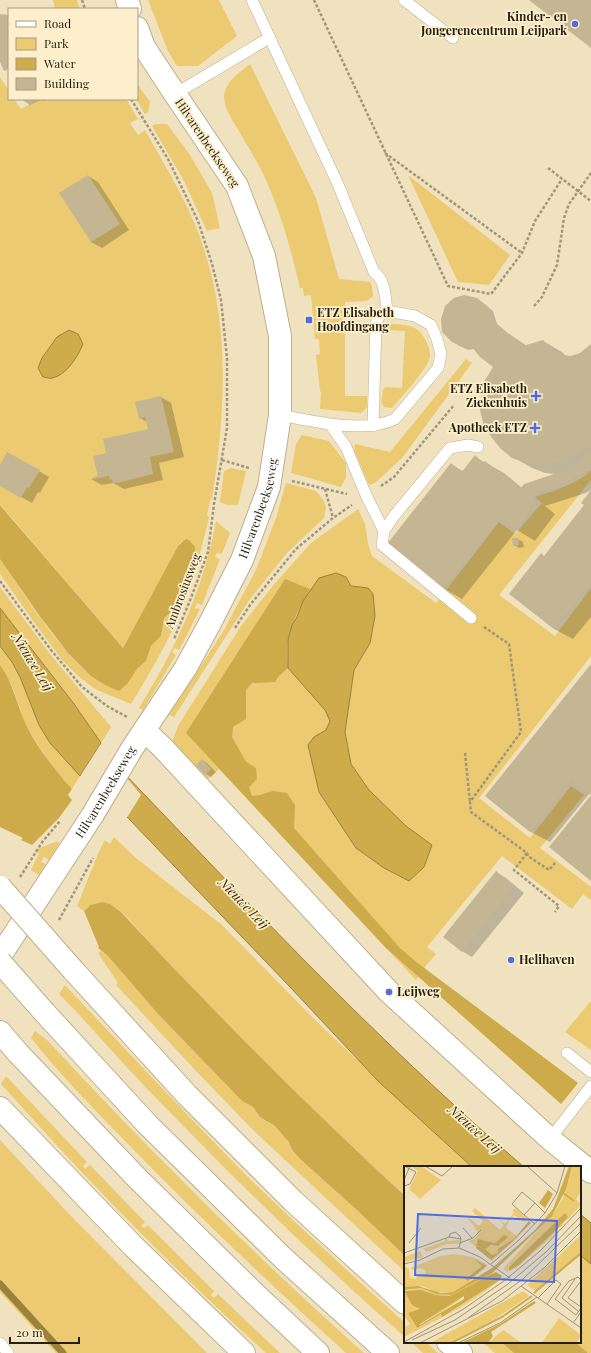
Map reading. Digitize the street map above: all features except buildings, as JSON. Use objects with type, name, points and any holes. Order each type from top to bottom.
[{"type":"main road","name":"Hilvarenbeekseweg","points":[[0,956],[92,816],[135,732],[185,669],[209,625],[242,560],[269,487],[280,415],[280,336],[264,256],[237,186],[174,94],[144,47],[138,31]]},
{"type":"main road","points":[[135,732],[162,747],[389,992],[550,1139],[591,1172]]},
{"type":"main road","points":[[0,887],[187,1096],[293,1202],[404,1302]]},
{"type":"main road","points":[[0,962],[148,1126],[283,1258],[388,1353]]},
{"type":"main road","points":[[0,1032],[142,1184],[318,1353]]},
{"type":"main road","points":[[0,1108],[134,1247],[244,1353]]},
{"type":"main road","points":[[449,1343],[460,1353]]},
{"type":"lane","points":[[252,0],[337,182],[374,272],[381,277],[384,287],[387,311]]},
{"type":"lane","points":[[404,0],[454,38]]},
{"type":"lane","points":[[174,94],[269,38]]},
{"type":"lane","points":[[280,415],[330,424],[374,426],[385,424],[395,419],[438,368],[440,354],[438,339],[431,325],[415,316],[387,311],[379,316],[376,324],[374,426]]},
{"type":"lane","points":[[330,424],[346,447],[364,497],[384,531]]},
{"type":"lane","points":[[471,618],[382,546],[384,531],[394,516],[450,448],[468,444],[478,447]]},
{"type":"lane","points":[[567,1053],[591,1072]]},
{"type":"lane","points":[[550,1139],[591,1086]]},
{"type":"lane","points":[[0,1343],[8,1353]]},
{"type":"path","points":[[314,0],[384,153],[448,286],[491,294],[522,253],[535,221],[562,179]]},
{"type":"path","name":"Ambrosiusweg","points":[[132,100],[168,159],[198,221],[212,264],[221,300],[228,358],[227,428],[214,504],[208,552],[191,598],[171,645]]},
{"type":"path","points":[[384,153],[522,253]]},
{"type":"path","points":[[548,168],[591,201]]},
{"type":"path","points":[[534,306],[542,297],[556,265],[564,218],[569,204],[591,173]]},
{"type":"path","points":[[233,630],[250,605],[296,549],[333,518],[394,477],[454,405]]},
{"type":"path","points":[[325,489],[333,518]]},
{"type":"path","points":[[0,581],[51,650],[82,687],[107,706],[135,732]]},
{"type":"path","points":[[470,802],[521,732],[509,644],[471,618]]},
{"type":"path","points":[[464,753],[471,812],[527,853],[528,856],[549,870],[555,863]]},
{"type":"path","points":[[527,853],[514,870],[559,906],[555,912]]},
{"type":"green space","points":[[53,0],[77,0],[80,8],[55,8]]},
{"type":"green space","points":[[148,0],[219,0],[237,36],[198,66],[177,66],[168,51]]},
{"type":"green space","points":[[250,64],[316,198],[339,279],[370,282],[372,286],[373,296],[367,301],[345,302],[345,396],[367,396],[367,407],[361,413],[320,409],[321,392],[316,355],[320,354],[319,339],[315,339],[311,295],[304,296],[303,288],[300,288],[291,251],[276,204],[262,171],[226,107],[224,96],[227,86]]},
{"type":"green space","points":[[0,77],[8,89],[8,100],[15,100],[21,109],[38,100],[127,100],[138,119],[130,123],[138,135],[145,130],[173,180],[198,232],[209,265],[216,297],[221,331],[223,364],[222,398],[217,466],[212,499],[211,498],[207,515],[209,517],[195,570],[176,623],[131,704],[95,689],[78,676],[63,661],[0,574],[0,559],[47,627],[60,643],[89,672],[105,685],[134,672],[146,661],[151,646],[161,636],[164,620],[172,611],[193,562],[181,542],[123,648],[0,504]]},
{"type":"green space","points":[[138,85],[150,102],[148,112],[145,114],[137,100],[138,100]]},
{"type":"green space","points":[[155,124],[167,124],[190,155],[212,193],[220,228],[207,231],[183,179],[152,126]]},
{"type":"green space","points":[[408,175],[510,255],[489,285],[458,282]]},
{"type":"green space","points":[[391,324],[404,325],[417,329],[426,340],[430,354],[425,368],[392,408],[384,407],[381,402],[383,390],[385,387],[402,388],[405,331],[388,330]]},
{"type":"green space","points":[[466,359],[472,363],[402,458],[375,483],[369,485],[354,450],[355,444],[390,452]]},
{"type":"green space","points":[[302,435],[329,441],[346,463],[346,477],[341,487],[291,473],[296,444]]},
{"type":"green space","points":[[231,468],[246,471],[238,505],[227,505],[220,502],[224,471]]},
{"type":"green space","points":[[591,470],[591,480],[499,595],[555,636],[591,588],[591,656],[479,798],[530,838],[571,786],[584,795],[540,848],[591,887],[591,900],[583,894],[572,909],[502,856],[427,947],[436,954],[416,980],[219,769],[208,779],[172,742],[178,726],[241,626],[276,582],[311,543],[358,509],[365,524],[372,556],[436,603],[499,522],[515,534],[542,503],[535,497],[572,483],[586,475]],"holes":[[[346,577],[351,586],[368,588],[375,616],[370,643],[354,670],[345,732],[351,764],[369,790],[406,826],[432,845],[319,792],[314,737],[326,730],[330,721],[292,625],[297,617],[303,601]]]},
{"type":"green space","points":[[286,483],[316,491],[324,501],[326,507],[324,518],[287,553],[250,599],[174,717],[169,715],[224,630],[256,570],[276,518]]},
{"type":"green space","points":[[216,521],[230,533],[222,554],[217,553],[215,557],[220,559],[202,605],[197,603],[195,608],[200,609],[179,650],[175,648],[172,652],[176,655],[143,710],[139,708],[165,664],[196,594],[211,546]]},
{"type":"green space","points":[[0,587],[50,654],[111,727],[101,743],[74,704],[0,608]]},
{"type":"green space","points":[[0,646],[12,662],[20,677],[39,725],[50,743],[80,776],[72,789],[52,766],[26,726],[13,688],[0,665]]},
{"type":"green space","points":[[114,837],[137,859],[222,925],[321,1026],[472,1166],[404,1166],[404,1195],[323,1119],[243,1040],[155,949],[125,915],[108,903],[93,904],[84,911],[77,906],[100,849],[105,840],[110,844]]},
{"type":"green space","points":[[58,841],[59,844],[49,860],[44,857],[41,862],[46,864],[39,875],[31,870],[39,853],[36,853],[35,850]]},
{"type":"green space","points":[[101,951],[107,955],[158,1014],[242,1101],[253,1107],[265,1121],[274,1125],[288,1141],[293,1151],[300,1159],[404,1255],[404,1271],[253,1130],[197,1072],[116,985],[118,983],[98,953]]},
{"type":"green space","points":[[65,985],[248,1177],[306,1233],[404,1322],[404,1336],[335,1274],[232,1175],[133,1074],[59,994]]},
{"type":"green space","points":[[591,1001],[591,1050],[565,1032]]},
{"type":"green space","points":[[35,1031],[48,1041],[202,1200],[282,1278],[364,1353],[346,1353],[207,1223],[153,1170],[65,1079],[31,1038]]},
{"type":"green space","points":[[6,1076],[87,1162],[83,1166],[85,1169],[90,1165],[145,1222],[141,1226],[144,1228],[148,1225],[214,1291],[211,1295],[214,1298],[218,1294],[280,1353],[266,1353],[163,1256],[65,1154],[1,1084]]},
{"type":"green space","points":[[0,1140],[70,1215],[207,1353],[56,1353],[0,1292]]},
{"type":"green space","points":[[581,1256],[591,1264],[591,1353],[588,1353],[576,1343],[581,1343]]},
{"type":"green space","points":[[412,1343],[427,1343],[438,1353],[423,1353]]},
{"type":"green space","points":[[483,1343],[502,1343],[514,1353],[495,1353]]},
{"type":"shaded area","points":[[0,505],[123,648],[178,546],[186,539],[189,540],[195,547],[195,554],[180,599],[172,611],[164,619],[161,636],[151,646],[146,661],[137,669],[127,684],[119,691],[105,685],[91,676],[68,653],[41,618],[0,559]]},
{"type":"shaded area","points":[[285,579],[310,589],[297,613],[289,633],[287,646],[288,668],[278,677],[275,682],[252,683],[246,690],[246,719],[233,727],[232,737],[246,762],[256,768],[257,779],[249,787],[252,796],[273,791],[287,793],[295,805],[294,828],[399,947],[415,961],[578,1083],[561,1104],[385,947],[186,733]]},
{"type":"shaded area","points":[[0,665],[9,680],[27,727],[48,760],[72,789],[68,795],[72,800],[59,818],[32,845],[21,840],[23,838],[0,827]]},
{"type":"shaded area","points":[[102,902],[110,904],[121,912],[270,1067],[404,1195],[404,1255],[300,1159],[293,1151],[288,1141],[274,1125],[260,1117],[253,1107],[242,1101],[158,1014],[107,955],[98,948],[99,947],[84,911],[90,905]]},
{"type":"shaded area","points":[[502,1343],[576,1343],[588,1353],[514,1353]]},
{"type":"water","points":[[69,330],[78,334],[83,344],[78,354],[67,369],[62,373],[51,378],[43,377],[38,368],[42,358],[57,337]]},
{"type":"water","points":[[336,573],[346,577],[351,586],[368,588],[373,594],[375,616],[370,643],[354,670],[345,732],[351,764],[369,790],[406,826],[432,845],[424,867],[409,881],[384,868],[356,848],[319,792],[308,745],[314,737],[326,730],[330,721],[325,710],[288,668],[288,640],[292,625],[297,617],[303,601],[319,578]]},
{"type":"water","name":"Nieuwe Leij","points":[[0,608],[74,704],[101,743],[80,776],[50,743],[39,725],[20,677],[12,662],[0,646]]},
{"type":"water","name":"Nieuwe Leij","points":[[99,747],[254,909],[359,1015],[468,1118],[523,1166],[471,1166],[378,1081],[84,772]]},
{"type":"water","points":[[581,1215],[591,1223],[591,1264],[581,1256]]},
{"type":"pier","points":[[100,745],[141,795],[126,819],[83,775],[81,775]]},
{"type":"waterway","points":[[0,1284],[63,1353]]},
{"type":"place","name":"Kinder- en Jongerencentrum Leijpark","points":[[575,24]]},
{"type":"place","name":"ETZ Elisabeth Hoofdingang","points":[[309,320]]},
{"type":"place","name":"ETZ Elisabeth Ziekenhuis","points":[[536,396]]},
{"type":"place","name":"Apotheek ETZ","points":[[535,428]]},
{"type":"place","name":"Helihaven","points":[[511,960]]},
{"type":"place","name":"Leijweg","points":[[389,992]]}]
